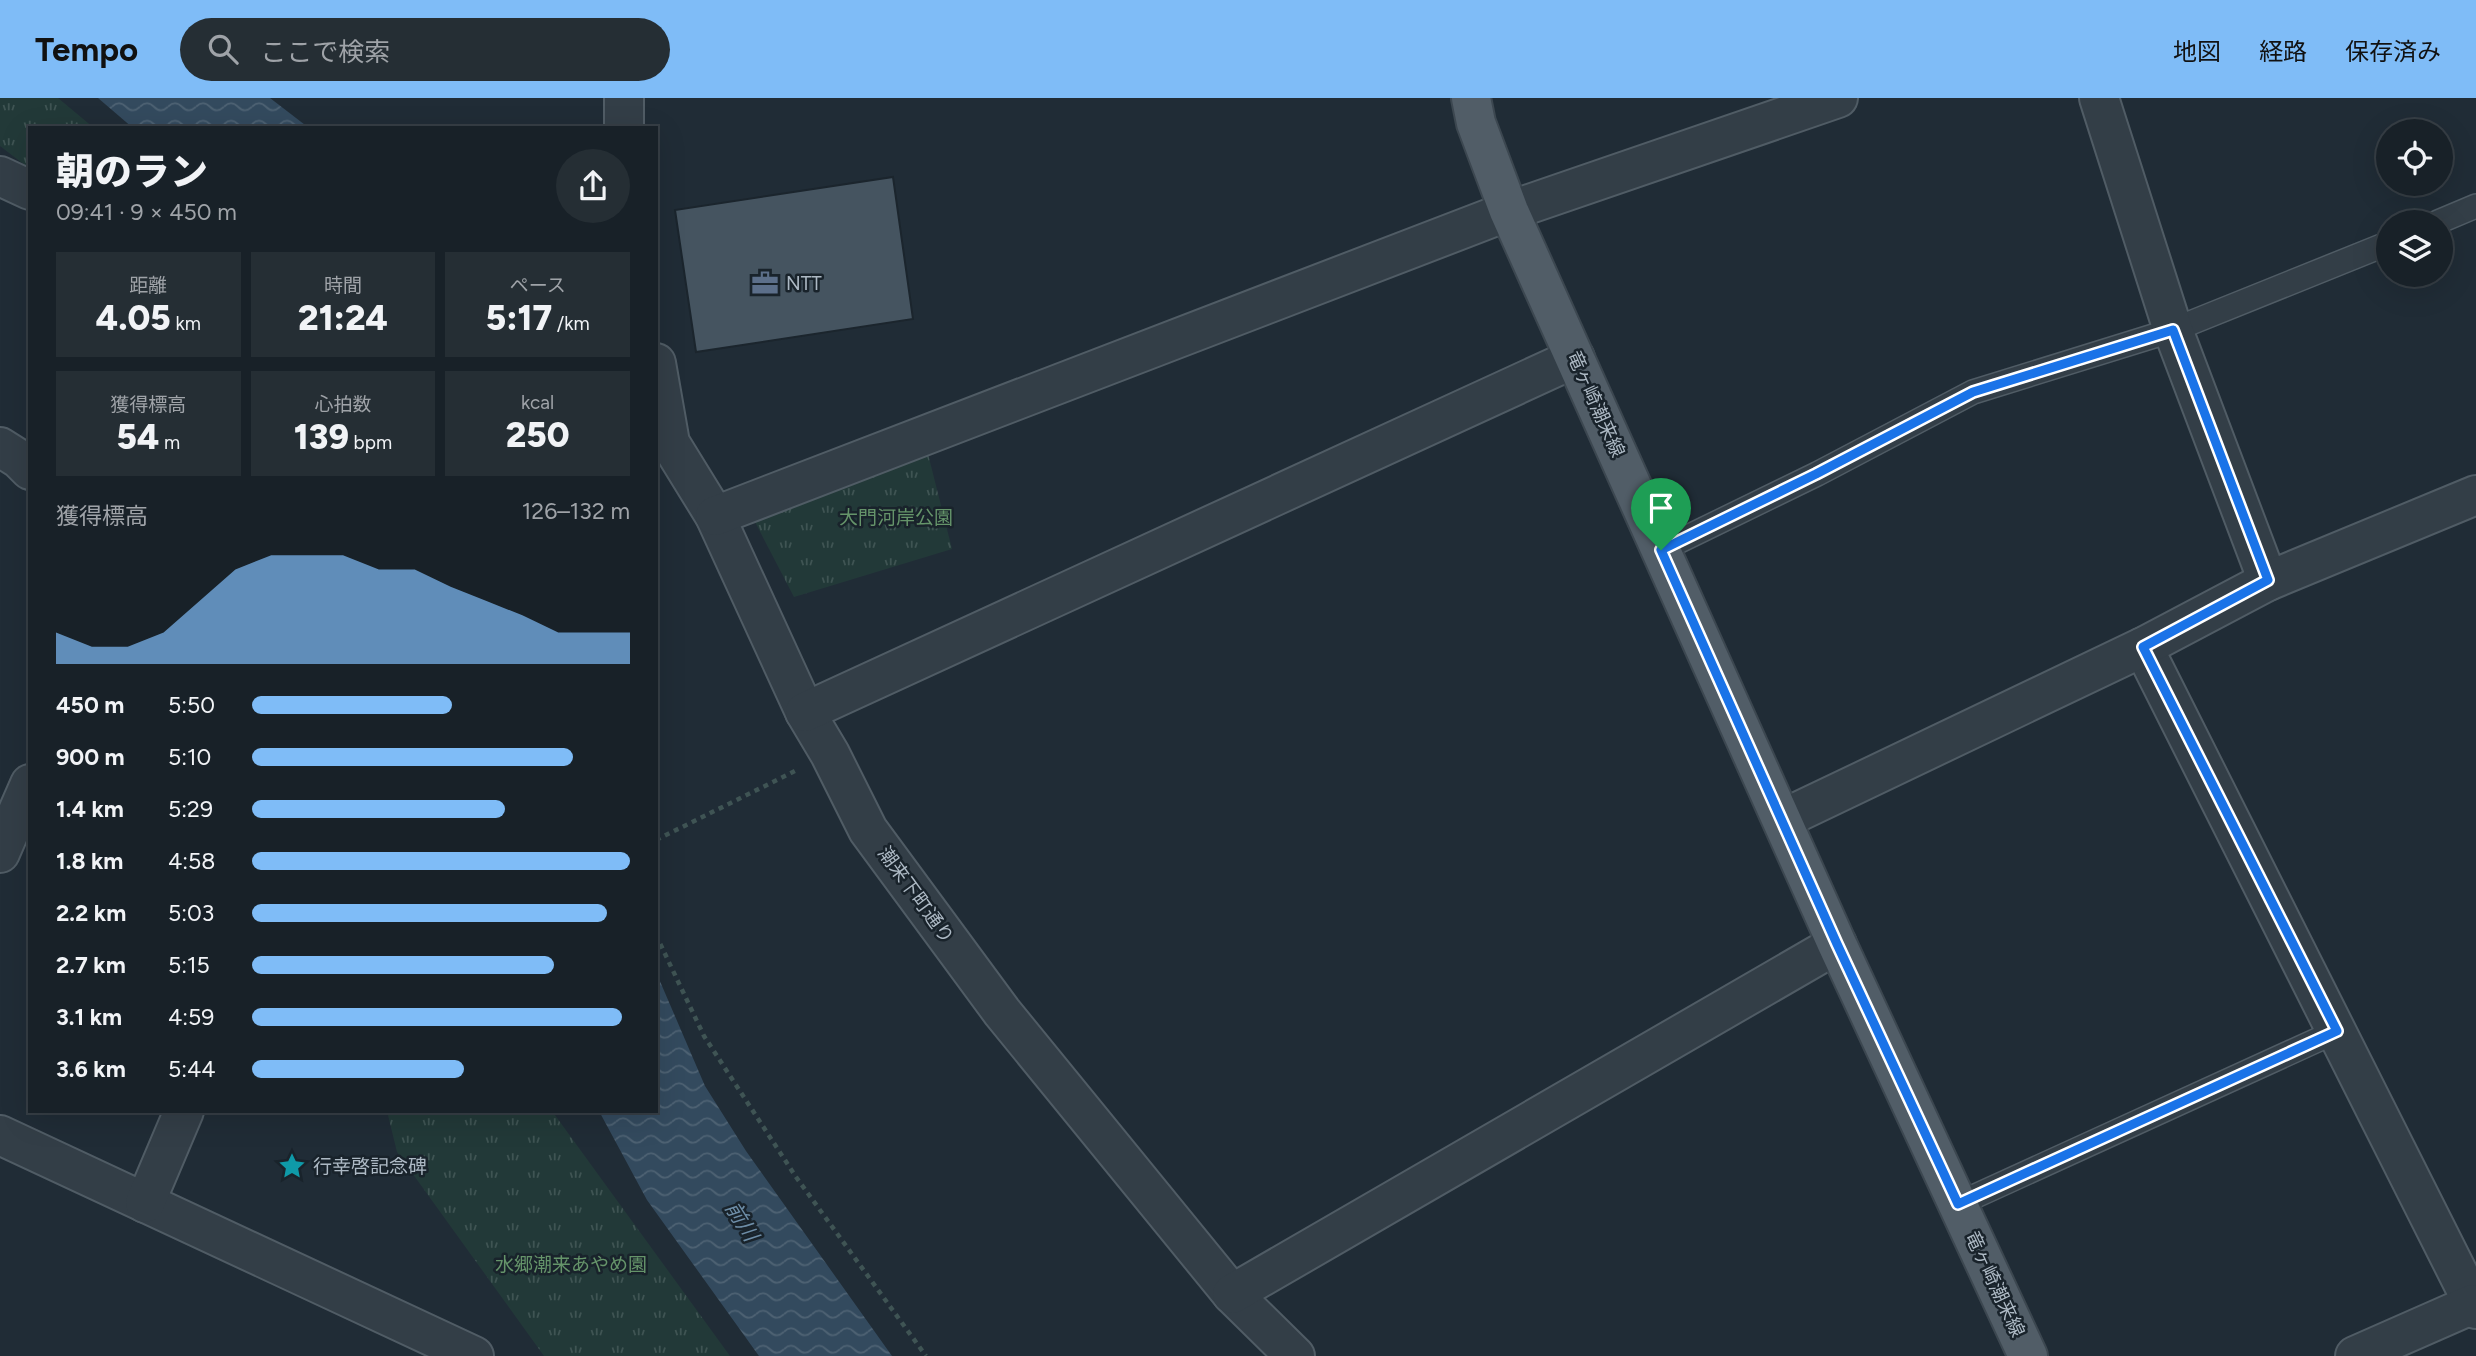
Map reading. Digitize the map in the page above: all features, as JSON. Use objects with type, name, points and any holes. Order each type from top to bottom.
[{"type":"main road","name":"竜ヶ崎潮来線","points":[[1471,98],[1476,123],[1508,211],[1837,944],[2028,1356]]},
{"type":"street","points":[[624,98],[624,126]]},
{"type":"street","points":[[715,516],[1508,211],[1838,98]]},
{"type":"street","points":[[2099,98],[2173,330],[2268,580]]},
{"type":"street","points":[[0,176],[28,189]]},
{"type":"street","points":[[805,712],[1574,358]]},
{"type":"street","name":"潮来下町通り","points":[[658,374],[670,443],[715,516],[805,712],[830,754],[868,830],[1002,1012],[1232,1294],[1295,1356]]},
{"type":"street","points":[[0,447],[28,468]]},
{"type":"street","points":[[1783,819],[2143,647],[2268,580],[2476,495]]},
{"type":"street","points":[[2143,647],[2475,1307],[2355,1356]]},
{"type":"street","points":[[0,853],[28,789]]},
{"type":"street","points":[[1232,1294],[1837,944]]},
{"type":"street","points":[[145,1203],[183,1113]]},
{"type":"street","points":[[0,1135],[474,1356]]},
{"type":"lane","points":[[2453,216],[2476,206]]},
{"type":"lane","points":[[1661,550],[1816,474],[1973,392],[2173,330],[2376,248]]},
{"type":"lane","points":[[1958,1204],[2337,1031]]},
{"type":"path","points":[[658,839],[830,754]]},
{"type":"path","points":[[658,939],[704,1036],[796,1177],[926,1356]]},
{"type":"green space","points":[[0,98],[58,98],[92,126],[28,126],[28,167],[0,146]]},
{"type":"green space","name":"大門河岸公園","points":[[928,454],[952,549],[794,597],[755,522]]},
{"type":"green space","name":"水郷潮来あやめ園","points":[[387,1113],[553,1113],[730,1356],[544,1356],[397,1152]]},
{"type":"water","points":[[98,98],[270,98],[306,126],[131,126]]},
{"type":"water","name":"前川","points":[[658,977],[705,1086],[746,1151],[892,1356],[759,1356],[647,1200],[600,1113],[658,1113]]},
{"type":"building","points":[[893,177],[913,319],[696,352],[675,210]]},
{"type":"place","name":"NTT","points":[[765,283]]},
{"type":"place","name":"行幸啓記念碑","points":[[292,1166]]},
{"type":"route","points":[[2173,330],[2268,580],[2143,647],[2337,1031],[1958,1204],[1837,944],[1661,550],[1816,474],[1973,392],[2173,330]]}]
